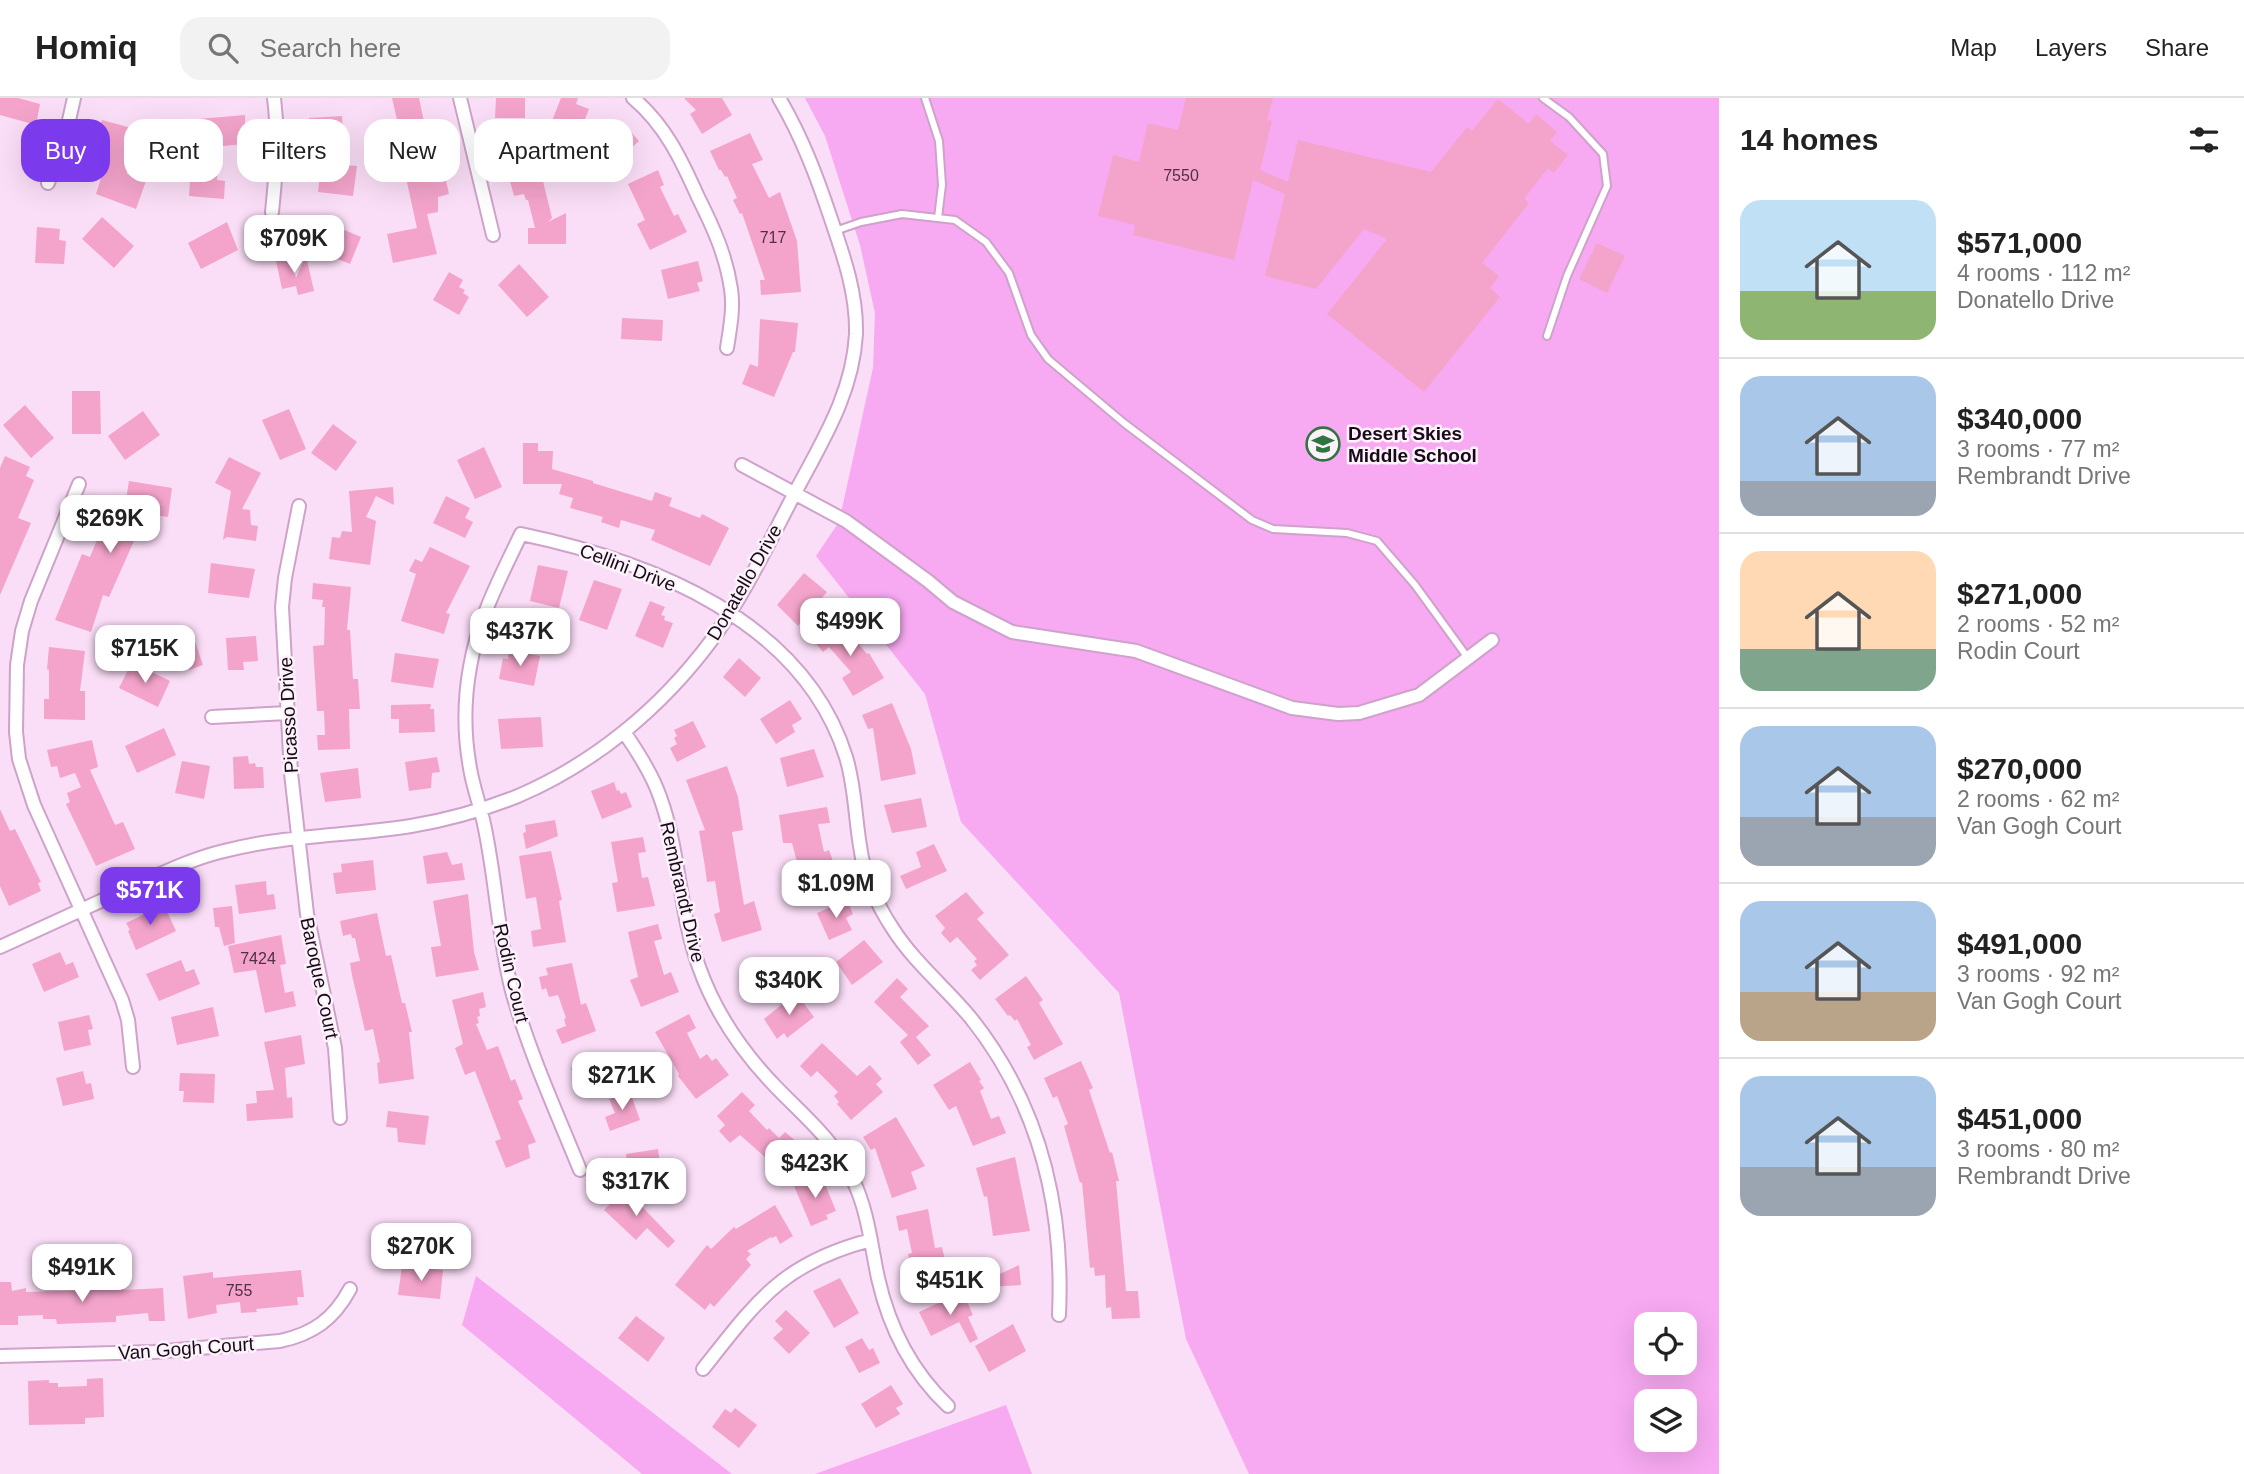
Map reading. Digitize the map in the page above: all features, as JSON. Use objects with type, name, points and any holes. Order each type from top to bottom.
[{"type":"street","points":[[48,183],[65,138],[74,98]]},
{"type":"street","points":[[272,212],[278,155],[274,98]]},
{"type":"street","points":[[460,98],[493,235]]},
{"type":"street","points":[[633,98],[661,126],[676,149],[720,244],[731,292],[732,320],[727,348]]},
{"type":"street","name":"Donatello Drive","points":[[0,947],[187,863],[235,848],[410,826],[480,810],[518,795],[557,777],[624,732],[656,705],[687,672],[729,613],[837,414],[847,388],[853,360],[855,303],[850,278],[812,162],[779,98]]},
{"type":"street","points":[[742,465],[846,521],[928,581],[953,603],[1012,632],[1136,651],[1292,708],[1338,714],[1375,709],[1419,695],[1492,640]]},
{"type":"street","points":[[79,484],[31,601],[22,631],[17,665],[16,732],[19,760],[27,786],[122,1000],[128,1020],[133,1066]]},
{"type":"street","name":"Picasso Drive","points":[[298,839],[287,713],[282,607],[299,506]]},
{"type":"street","name":"Cellini Drive","points":[[521,534],[601,554],[645,570],[729,613],[780,650],[802,673],[821,700],[847,758],[854,790],[860,848],[878,903],[911,954],[970,1017],[1012,1082],[1030,1120],[1044,1159],[1054,1200],[1061,1273],[1059,1314]]},
{"type":"street","name":"Rodin Court","points":[[521,534],[488,603],[477,637],[469,669],[466,735],[511,988],[580,1170]]},
{"type":"street","points":[[212,717],[287,713]]},
{"type":"street","name":"Rembrandt Drive","points":[[624,732],[647,768],[660,796],[668,824],[688,933],[700,970],[716,1004],[733,1035],[754,1063],[824,1135],[841,1158],[864,1207],[878,1276],[892,1325],[904,1351],[920,1375],[947,1406]]},
{"type":"street","name":"Baroque Court","points":[[298,839],[307,914],[335,1048],[340,1118]]},
{"type":"street","points":[[703,1369],[752,1307],[772,1288],[817,1258],[872,1240]]},
{"type":"street","name":"Van Gogh Court","points":[[0,1356],[154,1352],[280,1341],[316,1329],[342,1305],[350,1289]]},
{"type":"lane","points":[[925,98],[939,141],[942,185],[938,218]]},
{"type":"lane","points":[[1542,98],[1569,117],[1603,154],[1607,186],[1567,276],[1547,336]]},
{"type":"lane","points":[[835,231],[902,214],[955,220],[986,242],[1009,273],[1031,335],[1048,359],[1124,423],[1252,520],[1273,528],[1347,533],[1377,541],[1400,567],[1468,658]]},
{"type":"shaded area","points":[[805,98],[1719,98],[1719,1474],[1249,1474],[1186,1339],[1119,993],[961,822],[925,694],[816,556],[839,522],[873,368],[875,313],[860,245],[825,136]]},
{"type":"shaded area","points":[[476,1276],[732,1474],[642,1474],[462,1325]]},
{"type":"shaded area","points":[[1006,1405],[1032,1474],[815,1474]]},
{"type":"building","points":[[0,98],[18,98],[40,104],[37,119],[21,121],[0,115]]},
{"type":"building","points":[[392,98],[419,98],[423,119],[397,119]]},
{"type":"building","points":[[496,98],[525,98],[525,118],[495,118]]},
{"type":"building","points":[[561,98],[578,98],[576,104],[589,109],[585,119],[553,119]]},
{"type":"building","points":[[684,98],[722,98],[732,115],[702,134],[690,114],[696,110]]},
{"type":"building","points":[[1186,98],[1273,98],[1267,120],[1272,121],[1260,170],[1288,182],[1298,140],[1431,172],[1467,127],[1472,131],[1498,99],[1529,124],[1536,114],[1557,132],[1550,141],[1568,155],[1554,173],[1548,168],[1524,199],[1529,203],[1482,263],[1499,276],[1490,288],[1500,297],[1424,392],[1327,314],[1387,239],[1364,229],[1316,289],[1265,276],[1285,194],[1253,180],[1234,260],[1133,235],[1135,225],[1098,216],[1113,155],[1139,162],[1148,123],[1178,130]]},
{"type":"building","points":[[245,115],[245,119],[237,119],[237,145],[223,146],[223,119],[198,119]]},
{"type":"building","points":[[342,116],[342,119],[309,119]]},
{"type":"building","points":[[110,122],[124,126],[124,182],[146,182],[136,209],[96,194],[100,182],[110,182]]},
{"type":"building","points":[[750,133],[763,160],[752,164],[769,198],[780,192],[797,241],[801,292],[761,295],[760,280],[765,280],[742,213],[740,214],[733,200],[737,198],[727,176],[719,170],[710,151]]},
{"type":"building","points":[[633,134],[639,141],[633,146]]},
{"type":"building","points":[[350,165],[357,166],[353,196],[318,192],[319,182],[350,182]]},
{"type":"building","points":[[658,170],[664,185],[660,187],[674,216],[678,214],[687,232],[650,250],[637,224],[645,220],[628,184]]},
{"type":"building","points":[[225,181],[224,199],[189,196],[190,182]]},
{"type":"building","points":[[407,182],[446,182],[449,194],[438,197],[438,212],[427,214],[437,254],[393,263],[387,234],[417,228]]},
{"type":"building","points":[[510,182],[543,182],[552,218],[548,222],[566,213],[566,244],[528,244],[528,228],[535,228],[528,200],[524,194],[514,196]]},
{"type":"building","points":[[102,217],[134,246],[114,268],[82,239]]},
{"type":"building","points":[[321,220],[361,237],[350,264],[309,247]]},
{"type":"building","points":[[227,222],[238,250],[201,269],[188,243]]},
{"type":"building","points":[[37,227],[60,229],[59,240],[66,241],[64,264],[35,263]]},
{"type":"building","points":[[1597,243],[1625,256],[1607,293],[1579,279]]},
{"type":"building","points":[[290,253],[296,278],[306,256],[314,291],[298,295],[296,286],[282,289],[275,256]]},
{"type":"building","points":[[698,261],[703,281],[697,283],[700,291],[668,299],[661,270]]},
{"type":"building","points":[[519,264],[549,297],[527,317],[498,285]]},
{"type":"building","points":[[449,272],[463,280],[459,287],[465,290],[463,293],[469,297],[459,315],[433,300]]},
{"type":"building","points":[[622,318],[663,320],[662,341],[621,339]]},
{"type":"building","points":[[760,319],[798,323],[795,352],[774,397],[742,384],[750,364],[758,367]]},
{"type":"building","points":[[72,391],[100,391],[101,434],[72,434]]},
{"type":"building","points":[[25,405],[54,438],[31,458],[3,425]]},
{"type":"building","points":[[289,409],[306,449],[280,460],[262,420]]},
{"type":"building","points":[[143,411],[160,435],[125,460],[108,436]]},
{"type":"building","points":[[333,424],[357,442],[336,471],[311,453]]},
{"type":"building","points":[[523,443],[538,443],[538,451],[553,451],[552,469],[652,501],[655,492],[672,498],[669,506],[700,518],[702,514],[729,528],[710,566],[651,540],[655,530],[621,520],[619,528],[601,522],[603,517],[570,508],[573,498],[559,494],[562,484],[523,484]]},
{"type":"building","points":[[484,447],[502,487],[475,499],[457,460]]},
{"type":"building","points":[[5,456],[30,467],[26,476],[34,480],[18,518],[31,523],[0,595],[0,468]]},
{"type":"building","points":[[229,457],[261,473],[242,509],[250,510],[251,525],[258,526],[256,541],[227,537],[223,540],[231,491],[215,483]]},
{"type":"building","points":[[129,481],[172,488],[168,517],[146,514],[109,597],[103,595],[91,632],[55,620],[82,554],[90,557],[104,523],[111,526],[116,516],[123,519]]},
{"type":"building","points":[[393,487],[394,505],[376,496],[366,517],[376,521],[370,565],[329,559],[332,537],[340,538],[342,531],[352,532],[349,491]]},
{"type":"building","points":[[446,496],[470,508],[465,518],[473,522],[465,538],[433,523]]},
{"type":"building","points":[[430,547],[470,566],[446,613],[450,614],[444,634],[401,621],[416,574],[409,571],[415,559],[422,562]]},
{"type":"building","points":[[211,563],[255,569],[249,598],[208,593]]},
{"type":"building","points":[[538,565],[568,571],[559,608],[530,601]]},
{"type":"building","points":[[804,573],[827,592],[798,626],[777,605]]},
{"type":"building","points":[[594,580],[622,589],[607,630],[579,620]]},
{"type":"building","points":[[313,583],[351,587],[347,630],[350,630],[353,679],[358,679],[360,709],[349,709],[350,749],[318,750],[317,735],[325,735],[324,711],[317,711],[313,646],[324,645],[325,607],[322,607],[323,600],[312,599]]},
{"type":"building","points":[[650,601],[665,607],[661,615],[665,616],[664,620],[673,623],[663,648],[635,636]]},
{"type":"building","points":[[837,619],[867,654],[869,653],[884,678],[853,696],[842,678],[851,672],[829,647],[823,652],[813,640]]},
{"type":"building","points":[[190,627],[203,665],[189,670],[183,653],[174,672],[162,636]]},
{"type":"building","points":[[256,636],[258,661],[243,662],[244,670],[228,670],[226,638]]},
{"type":"building","points":[[49,647],[85,651],[80,691],[85,691],[85,720],[44,719],[44,699],[49,699]]},
{"type":"building","points":[[509,650],[540,656],[534,686],[499,679],[503,658],[508,659]]},
{"type":"building","points":[[395,653],[439,659],[433,688],[391,682]]},
{"type":"building","points":[[739,658],[761,678],[745,697],[723,677]]},
{"type":"building","points":[[132,662],[170,681],[158,707],[119,688]]},
{"type":"building","points":[[790,700],[802,719],[792,725],[795,732],[776,744],[760,719]]},
{"type":"building","points":[[892,703],[911,749],[916,774],[881,781],[873,728],[868,729],[862,715]]},
{"type":"building","points":[[431,704],[430,709],[434,709],[435,732],[399,733],[399,719],[391,719],[391,705]]},
{"type":"building","points":[[541,717],[543,747],[501,749],[498,719]]},
{"type":"building","points":[[693,721],[706,747],[677,762],[670,748],[677,744],[674,730]]},
{"type":"building","points":[[164,728],[176,755],[137,773],[125,746]]},
{"type":"building","points":[[92,740],[98,767],[90,770],[115,825],[123,822],[135,849],[96,866],[66,804],[70,802],[67,793],[81,787],[75,773],[60,778],[57,766],[51,767],[47,750]]},
{"type":"building","points":[[814,749],[824,777],[787,787],[780,758]]},
{"type":"building","points":[[248,756],[249,764],[255,763],[256,767],[263,767],[264,788],[234,789],[233,757]]},
{"type":"building","points":[[437,757],[440,772],[432,773],[431,788],[409,791],[405,762]]},
{"type":"building","points":[[182,761],[210,766],[204,799],[175,793]]},
{"type":"building","points":[[727,766],[738,797],[743,830],[732,832],[744,905],[754,901],[762,930],[722,942],[714,914],[720,912],[715,881],[707,882],[699,831],[705,830],[686,780]]},
{"type":"building","points":[[358,768],[361,798],[325,802],[320,773]]},
{"type":"building","points":[[614,782],[617,791],[621,794],[626,792],[632,807],[602,819],[591,791]]},
{"type":"building","points":[[921,798],[927,827],[892,833],[884,805]]},
{"type":"building","points":[[827,807],[830,823],[818,824],[824,852],[829,850],[839,878],[804,888],[792,843],[783,843],[779,815]]},
{"type":"building","points":[[0,809],[10,831],[15,829],[41,882],[38,883],[41,891],[9,906],[0,886]]},
{"type":"building","points":[[555,820],[558,836],[526,849],[523,833],[526,832],[525,825]]},
{"type":"building","points":[[643,837],[646,852],[638,853],[642,878],[648,877],[655,906],[617,912],[612,883],[618,882],[611,842]]},
{"type":"building","points":[[934,844],[947,871],[906,889],[900,876],[921,867],[916,852]]},
{"type":"building","points":[[551,851],[562,900],[559,901],[566,942],[533,947],[531,931],[541,929],[536,897],[526,899],[519,856]]},
{"type":"building","points":[[447,852],[452,865],[462,863],[465,880],[427,884],[423,856]]},
{"type":"building","points":[[373,860],[376,890],[336,894],[333,873],[342,872],[341,864]]},
{"type":"building","points":[[266,881],[267,895],[274,894],[276,909],[239,914],[235,885]]},
{"type":"building","points":[[966,892],[984,913],[977,919],[1009,955],[980,980],[971,970],[977,965],[974,961],[977,959],[957,937],[950,943],[941,933],[945,928],[935,916]]},
{"type":"building","points":[[468,894],[474,952],[479,970],[436,977],[431,947],[441,946],[433,901]]},
{"type":"building","points":[[847,900],[853,914],[846,918],[852,930],[829,940],[817,913]]},
{"type":"building","points":[[164,905],[176,931],[136,950],[126,923]]},
{"type":"building","points":[[232,906],[235,943],[224,946],[219,927],[215,927],[213,908]]},
{"type":"building","points":[[377,913],[386,956],[391,955],[412,1032],[409,1032],[414,1079],[379,1084],[377,1063],[380,1062],[373,1029],[365,1031],[350,963],[360,961],[355,938],[352,938],[351,934],[343,936],[340,921]]},
{"type":"building","points":[[658,924],[662,939],[654,941],[664,975],[671,972],[679,992],[641,1007],[630,980],[638,977],[628,932]]},
{"type":"building","points":[[281,935],[286,964],[280,965],[285,993],[293,991],[296,1006],[265,1013],[256,970],[234,973],[228,946]]},
{"type":"building","points":[[864,940],[883,962],[852,985],[836,962]]},
{"type":"building","points":[[60,952],[66,965],[73,962],[79,977],[44,992],[32,964]]},
{"type":"building","points":[[181,960],[186,972],[194,969],[200,984],[159,1001],[146,974]]},
{"type":"building","points":[[572,963],[581,1005],[586,1003],[596,1031],[562,1044],[556,1030],[566,1026],[566,1018],[558,995],[549,997],[546,988],[542,990],[539,977],[548,975],[546,968]]},
{"type":"building","points":[[772,967],[779,981],[757,992],[752,979]]},
{"type":"building","points":[[1026,976],[1043,1000],[1039,1003],[1063,1044],[1034,1060],[1027,1047],[1031,1045],[1017,1019],[1015,1021],[1008,1016],[995,999]]},
{"type":"building","points":[[897,978],[908,989],[900,997],[929,1026],[916,1037],[931,1055],[918,1065],[900,1042],[908,1035],[874,1002]]},
{"type":"building","points":[[483,992],[486,1007],[479,1009],[479,1023],[476,1024],[487,1050],[498,1046],[511,1081],[515,1079],[523,1099],[518,1101],[536,1142],[528,1145],[530,1158],[506,1168],[495,1141],[501,1139],[475,1071],[465,1075],[455,1048],[463,1044],[452,1000]]},
{"type":"building","points":[[796,993],[814,1017],[787,1038],[784,1033],[777,1039],[764,1019]]},
{"type":"building","points":[[213,1007],[219,1036],[177,1045],[171,1017]]},
{"type":"building","points":[[689,1014],[696,1028],[687,1033],[700,1059],[707,1054],[712,1061],[716,1058],[729,1075],[696,1099],[678,1076],[655,1032]]},
{"type":"building","points":[[89,1015],[93,1029],[88,1030],[91,1045],[64,1051],[58,1022]]},
{"type":"building","points":[[301,1035],[305,1064],[285,1068],[287,1098],[292,1097],[293,1118],[247,1121],[246,1104],[257,1103],[256,1091],[274,1090],[264,1042]]},
{"type":"building","points":[[822,1043],[857,1076],[870,1065],[882,1079],[876,1084],[883,1092],[851,1120],[837,1104],[839,1102],[834,1096],[838,1092],[817,1071],[811,1077],[800,1066]]},
{"type":"building","points":[[603,1054],[614,1082],[592,1091],[584,1079],[576,1082],[571,1068]]},
{"type":"building","points":[[1081,1061],[1093,1088],[1089,1090],[1110,1153],[1112,1152],[1119,1181],[1116,1181],[1126,1291],[1138,1291],[1140,1318],[1112,1319],[1111,1307],[1106,1308],[1105,1275],[1095,1276],[1094,1267],[1090,1268],[1082,1182],[1080,1183],[1064,1126],[1068,1124],[1057,1096],[1053,1098],[1044,1078]]},
{"type":"building","points":[[970,1062],[984,1088],[980,1091],[991,1119],[999,1116],[1006,1133],[973,1146],[956,1106],[949,1110],[933,1085]]},
{"type":"building","points":[[83,1071],[86,1084],[91,1083],[94,1099],[63,1106],[56,1078]]},
{"type":"building","points":[[180,1073],[215,1074],[214,1103],[183,1102],[184,1091],[179,1091]]},
{"type":"building","points":[[630,1092],[640,1120],[610,1131],[605,1117],[615,1113],[609,1099]]},
{"type":"building","points":[[742,1092],[755,1105],[749,1111],[767,1130],[769,1128],[779,1138],[785,1132],[797,1142],[775,1166],[740,1135],[730,1143],[719,1131],[725,1125],[717,1116]]},
{"type":"building","points":[[388,1111],[429,1116],[425,1145],[398,1142],[397,1128],[386,1127]]},
{"type":"building","points":[[896,1117],[925,1166],[911,1172],[917,1189],[892,1198],[875,1148],[871,1150],[863,1137]]},
{"type":"building","points":[[658,1149],[662,1179],[630,1183],[626,1154]]},
{"type":"building","points":[[1015,1157],[1030,1231],[993,1236],[987,1196],[984,1197],[976,1168]]},
{"type":"building","points":[[821,1174],[836,1211],[826,1215],[828,1219],[811,1226],[794,1186]]},
{"type":"building","points":[[625,1189],[675,1241],[668,1248],[647,1228],[636,1240],[604,1210]]},
{"type":"building","points":[[775,1205],[793,1236],[780,1244],[776,1236],[771,1237],[747,1251],[751,1254],[746,1259],[751,1265],[714,1307],[710,1303],[705,1310],[675,1285],[707,1245],[711,1249],[734,1227],[736,1229]]},
{"type":"building","points":[[928,1209],[935,1248],[942,1247],[949,1276],[934,1279],[931,1273],[909,1285],[905,1263],[910,1262],[908,1254],[912,1253],[907,1229],[899,1231],[896,1216]]},
{"type":"building","points":[[1019,1265],[1021,1285],[972,1288],[972,1287]]},
{"type":"building","points":[[402,1266],[443,1270],[440,1299],[398,1295]]},
{"type":"building","points":[[301,1270],[304,1297],[297,1297],[298,1305],[241,1313],[240,1302],[216,1305],[217,1313],[188,1319],[183,1276],[213,1272],[213,1278]]},
{"type":"building","points":[[123,1277],[124,1290],[163,1288],[165,1321],[149,1321],[148,1313],[116,1316],[116,1322],[57,1324],[56,1319],[43,1319],[43,1315],[18,1316],[18,1325],[0,1325],[0,1282],[11,1282],[12,1291],[26,1288],[26,1292],[94,1290],[94,1279]]},
{"type":"building","points":[[840,1278],[859,1313],[834,1328],[813,1291]]},
{"type":"building","points":[[958,1294],[960,1297],[964,1295],[973,1315],[968,1317],[978,1339],[970,1343],[959,1322],[931,1336],[919,1312]]},
{"type":"building","points":[[786,1310],[810,1333],[789,1354],[773,1338],[783,1329],[775,1321]]},
{"type":"building","points":[[636,1316],[665,1338],[648,1362],[618,1338]]},
{"type":"building","points":[[1013,1324],[1026,1351],[989,1372],[975,1346]]},
{"type":"building","points":[[862,1338],[869,1350],[873,1348],[880,1363],[859,1373],[845,1347]]},
{"type":"building","points":[[103,1378],[104,1417],[85,1418],[85,1424],[29,1425],[28,1381],[49,1380],[49,1383],[58,1383],[58,1387],[87,1386],[87,1379]]},
{"type":"building","points":[[891,1385],[903,1404],[896,1408],[900,1414],[876,1428],[861,1404]]},
{"type":"building","points":[[735,1408],[757,1425],[739,1448],[712,1427],[725,1409],[731,1413]]},
{"type":"place","name":"Desert Skies Middle School","points":[[1323,444]]}]
